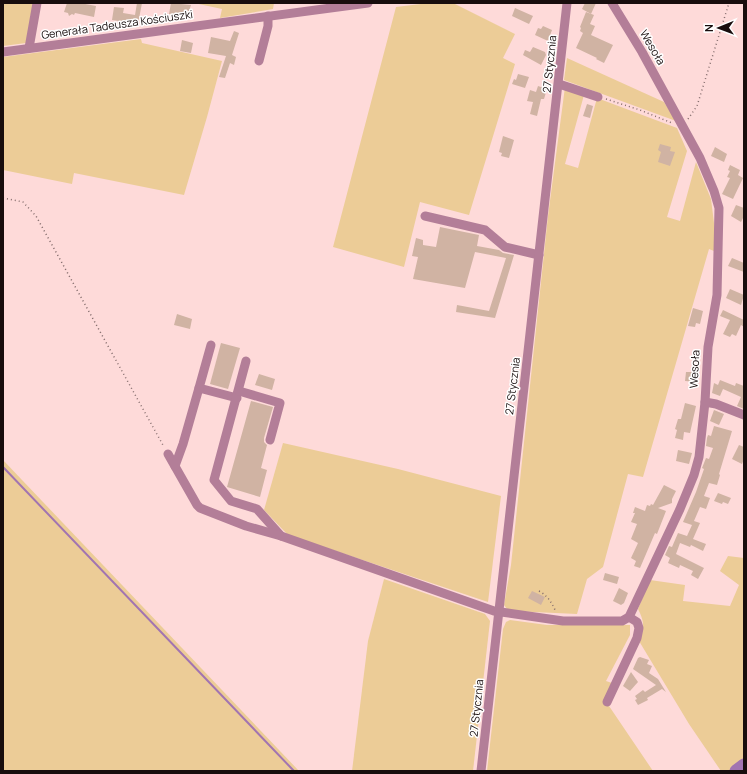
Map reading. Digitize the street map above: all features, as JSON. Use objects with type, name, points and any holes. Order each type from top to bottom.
[{"type":"street","points":[[29,48],[37,3]]},
{"type":"street","name":"Generała Tadeusza Kościuszki","points":[[3,52],[368,3]]},
{"type":"street","name":"27 Stycznia","points":[[481,771],[567,3]]},
{"type":"street","name":"Wesoła","points":[[612,3],[642,52],[682,123],[700,158],[719,208],[717,295],[708,347],[705,402],[699,457],[694,475],[680,509],[629,617]]},
{"type":"street","points":[[259,61],[268,26],[268,16]]},
{"type":"street","points":[[559,84],[598,96]]},
{"type":"street","points":[[425,216],[485,230],[505,247],[539,255]]},
{"type":"street","points":[[175,466],[183,444],[211,345]]},
{"type":"street","points":[[246,361],[214,480],[231,501],[257,509],[281,536]]},
{"type":"street","points":[[199,388],[238,394],[280,403],[270,440]]},
{"type":"street","points":[[705,402],[716,404],[744,415]]},
{"type":"street","points":[[168,454],[200,508],[246,526],[281,536],[499,612],[558,620],[622,621],[629,617],[637,622],[639,628],[637,638],[607,702]]},
{"type":"path","points":[[598,96],[640,110],[675,125],[682,123],[689,118],[696,106],[729,3]]},
{"type":"path","points":[[3,198],[22,202],[36,216],[168,454]]},
{"type":"path","points":[[539,592],[546,595],[551,601],[558,620]]},
{"type":"shaded area","points":[[3,3],[33,3],[26,43],[3,46]]},
{"type":"shaded area","points":[[194,3],[274,3],[273,9],[220,18],[222,9]]},
{"type":"shaded area","points":[[429,3],[453,3],[515,34],[503,58],[515,64],[469,215],[420,202],[404,267],[333,247],[396,7]]},
{"type":"shaded area","points":[[141,39],[142,43],[222,61],[184,195],[74,173],[72,184],[3,170],[3,57]]},
{"type":"shaded area","points":[[567,58],[664,102],[676,121],[564,80]]},
{"type":"shaded area","points":[[565,87],[584,95],[565,164],[578,168],[597,98],[677,128],[687,151],[667,217],[680,221],[696,162],[711,199],[715,231],[714,251],[709,249],[643,477],[628,474],[603,567],[587,579],[577,614],[512,611],[507,609],[504,605],[511,565],[548,216]]},
{"type":"shaded area","points":[[283,443],[398,469],[501,496],[488,602],[288,535],[264,510]]},
{"type":"shaded area","points":[[3,460],[299,771],[3,771]]},
{"type":"shaded area","points":[[728,556],[744,558],[744,771],[721,771],[689,724],[639,641],[643,625],[638,609],[650,580],[685,585],[683,601],[730,606],[739,585],[720,571]]},
{"type":"shaded area","points":[[384,579],[485,614],[490,621],[473,771],[352,771],[368,641]]},
{"type":"shaded area","points":[[510,620],[547,625],[630,625],[630,635],[606,681],[618,685],[609,706],[653,771],[487,771],[503,629],[506,622]]},
{"type":"building","points":[[67,3],[80,3],[96,6],[94,17],[75,13],[74,15],[72,14],[69,16],[68,13],[64,12]]},
{"type":"building","points":[[137,3],[142,3],[138,24],[112,20],[114,7],[124,8],[123,13],[135,15]]},
{"type":"building","points":[[171,3],[191,5],[189,11],[185,10],[184,17],[169,14]]},
{"type":"building","points":[[585,3],[596,3],[591,14],[582,9]]},
{"type":"building","points":[[515,8],[533,16],[529,24],[512,16]]},
{"type":"building","points":[[586,12],[594,15],[590,24],[595,26],[591,35],[613,45],[604,63],[576,48],[583,33],[580,31],[580,27]]},
{"type":"building","points":[[543,26],[552,30],[548,41],[535,35],[538,28],[541,29]]},
{"type":"building","points":[[234,31],[239,33],[232,55],[236,57],[234,65],[230,63],[225,78],[219,77],[226,56],[208,53],[211,37],[230,41]]},
{"type":"building","points":[[182,40],[193,43],[191,53],[180,51]]},
{"type":"building","points":[[533,47],[545,52],[546,55],[541,65],[523,55],[525,50],[530,52]]},
{"type":"building","points":[[518,74],[529,77],[525,88],[512,84],[514,79],[516,80]]},
{"type":"building","points":[[538,86],[547,89],[544,99],[541,99],[537,116],[530,114],[533,102],[527,101],[530,90],[536,92]]},
{"type":"building","points":[[587,104],[593,106],[590,118],[583,116]]},
{"type":"building","points":[[503,136],[514,140],[509,158],[501,156],[502,153],[499,152]]},
{"type":"building","points":[[660,144],[671,147],[670,151],[675,152],[670,166],[658,162],[661,152],[658,150]]},
{"type":"building","points":[[715,147],[727,154],[724,162],[711,156]]},
{"type":"building","points":[[730,165],[740,170],[738,175],[743,178],[733,199],[722,194],[730,178],[727,177],[730,171],[728,170]]},
{"type":"building","points":[[736,205],[744,208],[744,216],[741,222],[731,216]]},
{"type":"building","points":[[440,227],[479,235],[477,246],[499,250],[503,253],[514,255],[495,318],[456,312],[457,305],[489,311],[506,258],[475,252],[465,288],[413,279],[418,257],[412,256],[416,238],[423,240],[423,245],[436,247]]},
{"type":"building","points":[[732,258],[744,263],[744,272],[728,266]]},
{"type":"building","points":[[730,289],[744,295],[741,305],[726,298]]},
{"type":"building","points":[[693,308],[703,311],[700,324],[696,323],[695,327],[688,326]]},
{"type":"building","points":[[723,310],[744,320],[744,327],[741,325],[736,336],[732,334],[730,337],[723,334],[730,320],[720,316]]},
{"type":"building","points":[[177,314],[192,319],[190,329],[174,325]]},
{"type":"building","points":[[221,343],[240,348],[228,389],[210,384]]},
{"type":"building","points":[[686,372],[696,372],[696,382],[685,381]]},
{"type":"building","points":[[259,374],[275,379],[272,390],[255,385]]},
{"type":"building","points":[[720,380],[735,386],[736,383],[744,386],[744,409],[737,406],[741,397],[723,389],[720,396],[712,393],[714,383],[718,385]]},
{"type":"building","points":[[251,401],[273,407],[264,438],[264,442],[267,445],[261,468],[267,470],[260,497],[227,487]]},
{"type":"building","points":[[685,403],[696,406],[690,433],[684,432],[683,440],[675,438],[677,430],[675,429],[678,419],[681,419]]},
{"type":"building","points":[[714,410],[724,414],[719,425],[710,421]]},
{"type":"building","points":[[714,426],[732,431],[717,485],[709,483],[704,496],[710,498],[706,509],[700,507],[694,521],[700,523],[693,539],[706,544],[703,551],[691,545],[690,547],[680,543],[676,554],[704,568],[698,579],[691,575],[693,571],[680,565],[679,568],[668,563],[670,558],[665,555],[669,546],[672,547],[678,533],[687,536],[692,525],[683,522],[696,492],[706,458],[709,459],[713,448],[706,446],[708,435],[711,436]]},
{"type":"building","points":[[739,445],[744,447],[744,459],[742,464],[732,459]]},
{"type":"building","points":[[678,450],[692,453],[689,464],[676,461]]},
{"type":"building","points":[[664,485],[676,491],[672,499],[672,503],[658,508],[666,511],[657,534],[655,533],[640,568],[634,566],[636,561],[631,558],[638,543],[631,539],[637,524],[631,522],[635,513],[633,513],[635,507],[645,511],[647,505],[653,505]]},
{"type":"building","points":[[718,493],[731,498],[728,504],[723,502],[722,504],[714,501]]},
{"type":"building","points":[[605,573],[619,577],[617,584],[603,580]]},
{"type":"building","points":[[619,588],[628,593],[624,603],[621,605],[613,601]]},
{"type":"building","points":[[532,591],[545,597],[541,605],[528,598]]},
{"type":"building","points":[[640,657],[649,660],[647,664],[652,666],[649,673],[658,679],[666,692],[662,689],[647,698],[648,700],[638,705],[635,700],[637,699],[635,696],[643,690],[645,692],[656,685],[633,669],[638,658]]},
{"type":"building","points":[[631,672],[638,682],[630,691],[623,686]]},
{"type":"waterway","points":[[3,467],[294,771]]},
{"type":"waterway","points":[[736,771],[744,765]]}]
